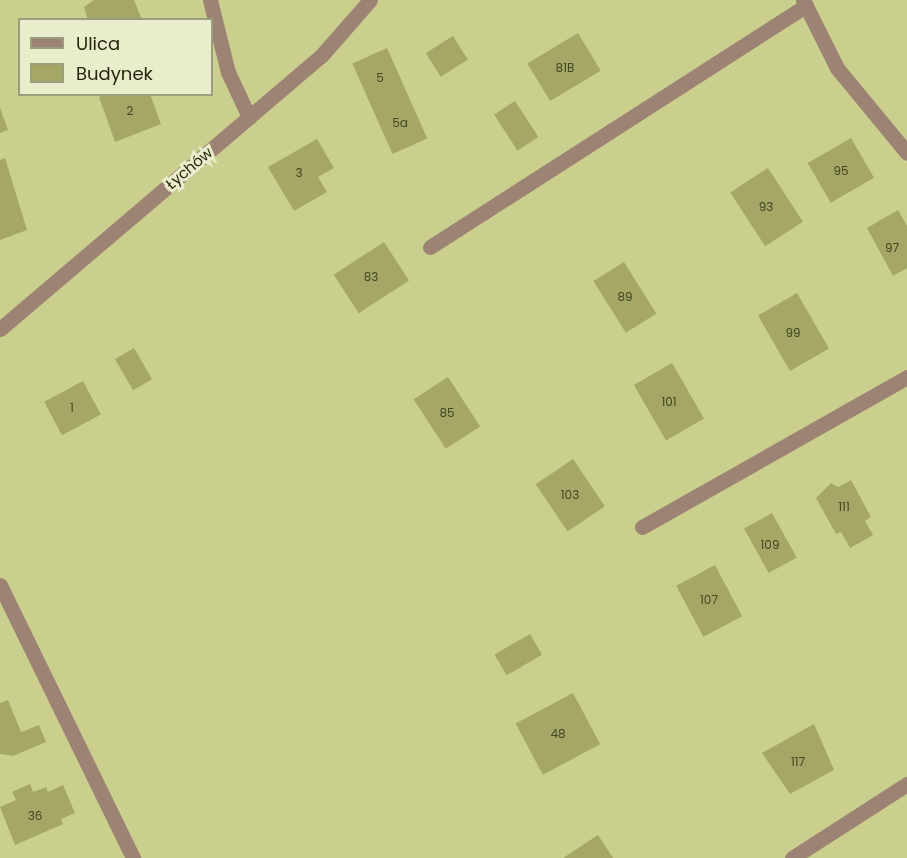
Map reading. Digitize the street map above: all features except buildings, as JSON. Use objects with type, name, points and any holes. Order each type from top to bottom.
[{"type":"street","points":[[210,0],[228,72],[249,117]]},
{"type":"street","name":"Łychów","points":[[0,329],[321,56],[370,0]]},
{"type":"street","points":[[430,247],[805,3],[837,68],[907,153]]},
{"type":"street","points":[[642,527],[907,377]]},
{"type":"street","points":[[0,585],[133,858]]},
{"type":"street","points":[[792,858],[907,784]]}]
